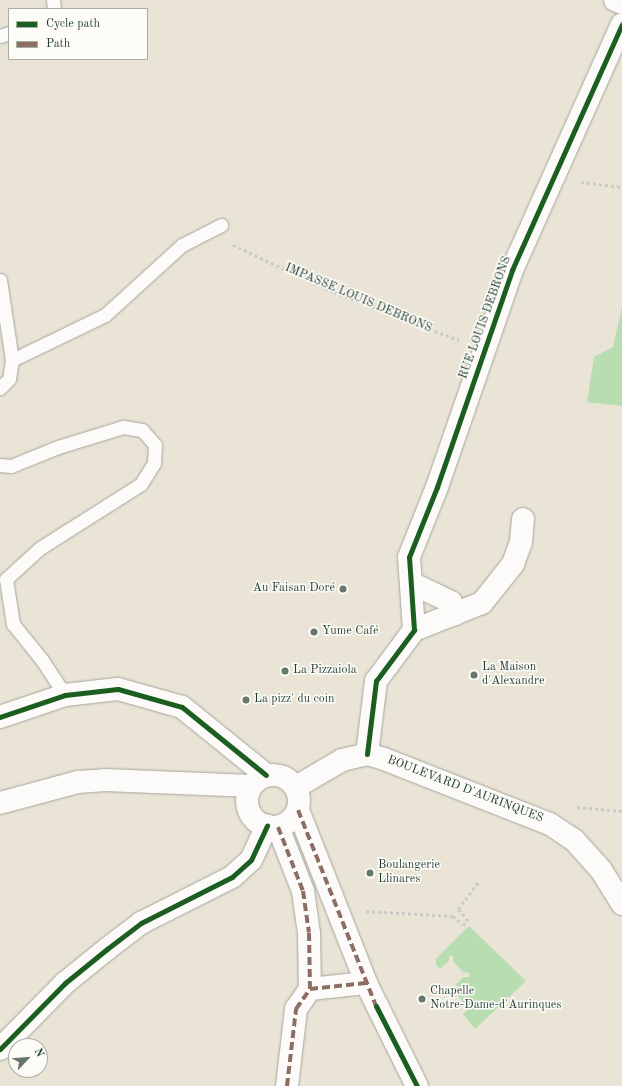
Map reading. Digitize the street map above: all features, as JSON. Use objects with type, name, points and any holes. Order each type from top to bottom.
[{"type":"street","points":[[615,0],[622,3]]},
{"type":"street","name":"RUE LOUIS DEBRONS","points":[[411,583],[409,558],[437,487],[512,270],[622,24]]},
{"type":"street","points":[[296,787],[342,760],[367,754],[376,681],[414,630],[482,602],[514,564],[521,542],[523,519]]},
{"type":"street","points":[[414,630],[411,583],[451,602],[456,614]]},
{"type":"street","points":[[0,717],[64,695],[118,689],[182,707],[258,780]]},
{"type":"street","name":"BOULEVARD D'AURINQUES","points":[[367,754],[550,824],[574,840],[601,870],[622,904]]},
{"type":"street","points":[[0,803],[78,782],[105,780],[258,780],[283,776],[296,787],[299,794],[298,810],[294,818],[273,826],[251,860],[232,876],[141,923],[112,944],[65,983],[0,1049]]},
{"type":"street","points":[[258,780],[248,794],[249,811],[254,818],[273,826],[303,891],[309,933],[310,989],[296,1009],[287,1086]]},
{"type":"street","points":[[298,810],[366,983],[376,1006],[417,1086]]},
{"type":"street","points":[[310,989],[366,983]]},
{"type":"lane","points":[[12,360],[105,315],[182,245],[221,225]]},
{"type":"lane","points":[[0,280],[12,360],[10,379],[0,388]]},
{"type":"lane","points":[[0,465],[11,466],[58,447],[123,427],[142,430],[155,444],[154,463],[141,484],[111,505],[40,548],[6,579],[13,624],[42,660],[64,695]]},
{"type":"path","points":[[553,178],[622,188]]},
{"type":"path","points":[[338,910],[453,916],[463,925],[468,921],[458,909],[478,882]]},
{"type":"green space","points":[[622,307],[622,406],[587,402],[594,357],[613,347]]},
{"type":"green space","points":[[469,926],[526,981],[475,1029],[463,1014],[469,1009],[457,995],[464,994],[465,990],[455,985],[464,977],[469,977],[469,973],[463,972],[453,961],[453,956],[449,956],[449,961],[440,969],[436,964],[436,959]]},
{"type":"marked path","points":[[298,810],[377,1009]]},
{"type":"marked path","points":[[278,827],[303,891],[309,933],[310,989]]},
{"type":"marked path","points":[[310,989],[366,983]]},
{"type":"marked path","points":[[287,1086],[296,1009],[310,989]]},
{"type":"cycle path","points":[[367,754],[376,681],[414,630],[409,557],[437,487],[512,270],[622,24]]},
{"type":"cycle path","points":[[0,717],[65,695],[118,689],[182,707],[266,775]]},
{"type":"cycle path","points":[[0,1049],[65,983],[141,923],[232,877],[251,860],[267,826]]},
{"type":"cycle path","points":[[376,1006],[417,1086]]},
{"type":"place","name":"Au Faisan Doré","points":[[343,589]]},
{"type":"place","name":"Yume Café","points":[[314,632]]},
{"type":"place","name":"La Pizzaiola","points":[[285,671]]},
{"type":"place","name":"La Maison d'Alexandre","points":[[474,675]]},
{"type":"place","name":"La pizz' du coin","points":[[246,700]]},
{"type":"place","name":"Boulangerie Llinares","points":[[370,873]]},
{"type":"place","name":"Chapelle Notre-Dame-d'Aurinques","points":[[422,999]]}]
